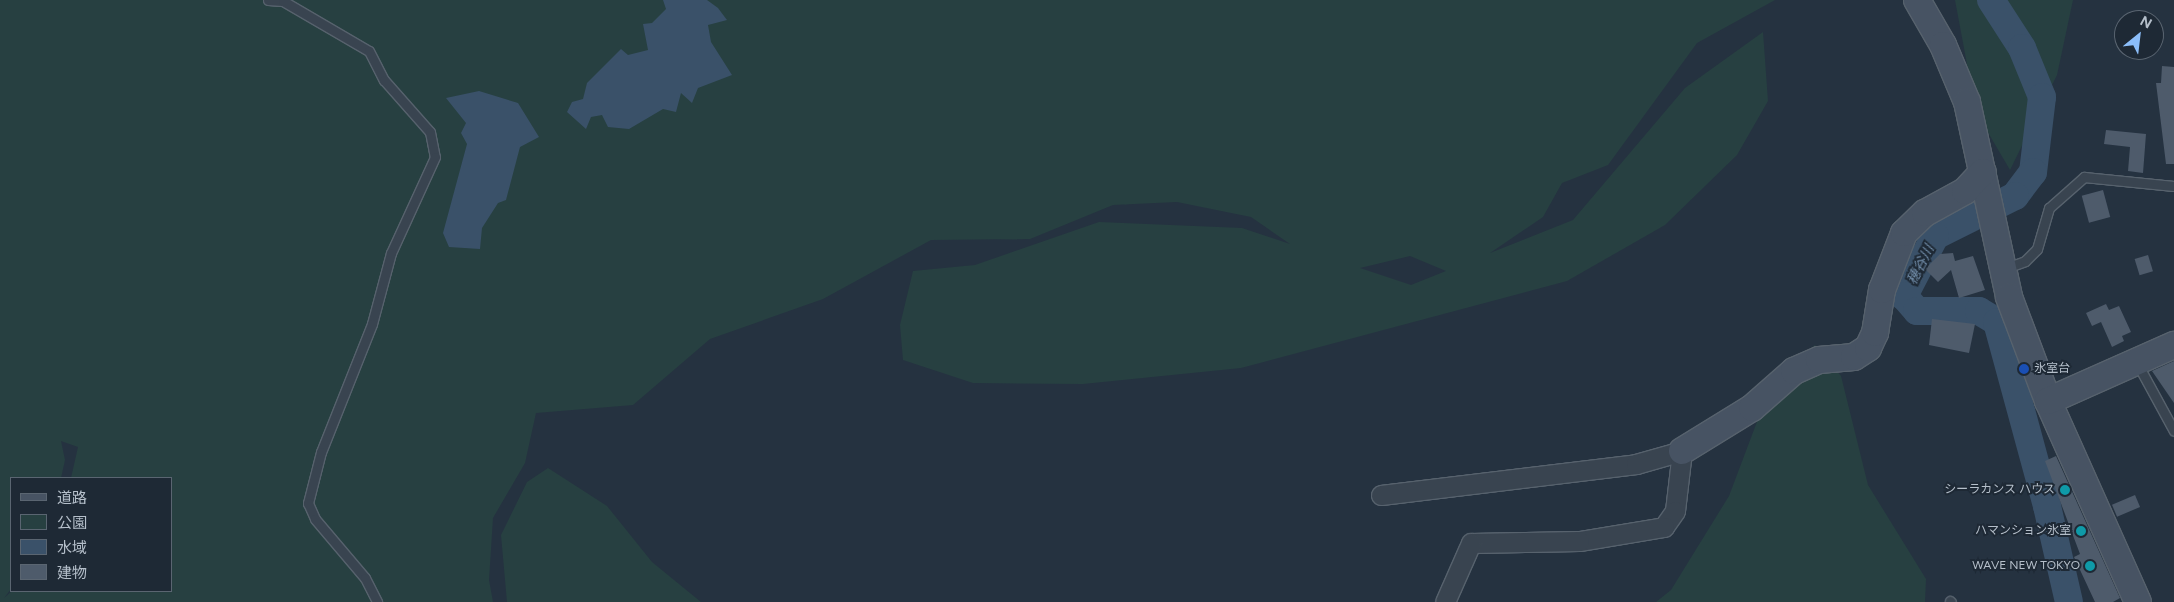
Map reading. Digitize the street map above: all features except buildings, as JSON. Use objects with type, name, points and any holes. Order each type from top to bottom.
[{"type":"street","points":[[1917,0],[1942,44],[1967,102],[2003,269],[2048,401],[2138,602]]},
{"type":"street","points":[[1381,495],[1636,464],[1682,451],[1752,408],[1794,372],[1819,360],[1854,357],[1868,348],[1875,333],[1882,290],[1904,233],[1925,213],[1985,181]]},
{"type":"street","points":[[2048,401],[2174,345]]},
{"type":"street","points":[[1445,602],[1471,543],[1578,541],[1664,527],[1675,511],[1682,451]]},
{"type":"lane","points":[[268,0],[283,1],[369,51],[384,80],[430,132],[435,157],[391,253],[372,324],[321,452],[308,503],[315,519],[366,578],[377,602]]},
{"type":"lane","points":[[2003,269],[2025,261],[2037,249],[2049,208],[2084,177],[2174,186]]},
{"type":"lane","points":[[2137,363],[2174,431]]},
{"type":"green space","points":[[0,0],[1775,0],[1697,43],[1608,165],[1562,183],[1543,217],[1490,253],[1573,220],[1685,88],[1763,32],[1768,101],[1737,155],[1665,225],[1567,281],[1241,368],[1083,384],[973,383],[903,360],[900,325],[913,271],[975,265],[1099,222],[1242,228],[1290,244],[1251,217],[1177,202],[1113,205],[1030,239],[931,240],[823,299],[710,339],[633,405],[536,413],[525,463],[493,518],[489,580],[493,602],[0,602]],"holes":[[[1410,256],[1446,271],[1411,285],[1360,268]]]},
{"type":"green space","points":[[1955,0],[2073,0],[2057,75],[2010,170],[1976,112]]},
{"type":"green space","points":[[1815,345],[1841,376],[1868,485],[1926,579],[1925,602],[1656,602],[1671,590],[1729,496],[1772,382]]},
{"type":"green space","points":[[548,468],[607,506],[652,562],[701,602],[507,602],[501,535],[527,482]]},
{"type":"water","points":[[663,0],[707,0],[718,8],[727,20],[708,25],[711,42],[732,75],[698,88],[692,103],[681,93],[676,112],[663,109],[629,129],[608,127],[602,115],[591,117],[586,129],[567,112],[572,102],[583,99],[587,83],[621,49],[628,55],[648,50],[643,24],[652,23],[666,9]]},
{"type":"water","points":[[479,91],[518,103],[539,137],[520,147],[506,200],[498,203],[482,228],[480,249],[449,247],[443,233],[467,144],[461,133],[466,123],[446,98]]},
{"type":"waterway","name":"穂谷川","points":[[1991,0],[2022,48],[2042,97],[2033,172],[2015,196],[1935,236],[1904,296],[1917,311],[1979,311],[1997,322],[2047,506],[2069,602]]},
{"type":"place","name":"氷室台","points":[[2024,369]]},
{"type":"place","name":"シーラカンス ハウス","points":[[2065,490]]},
{"type":"place","name":"ハマンション氷室","points":[[2081,531]]},
{"type":"place","name":"WAVE NEW TOKYO","points":[[2090,566]]}]
